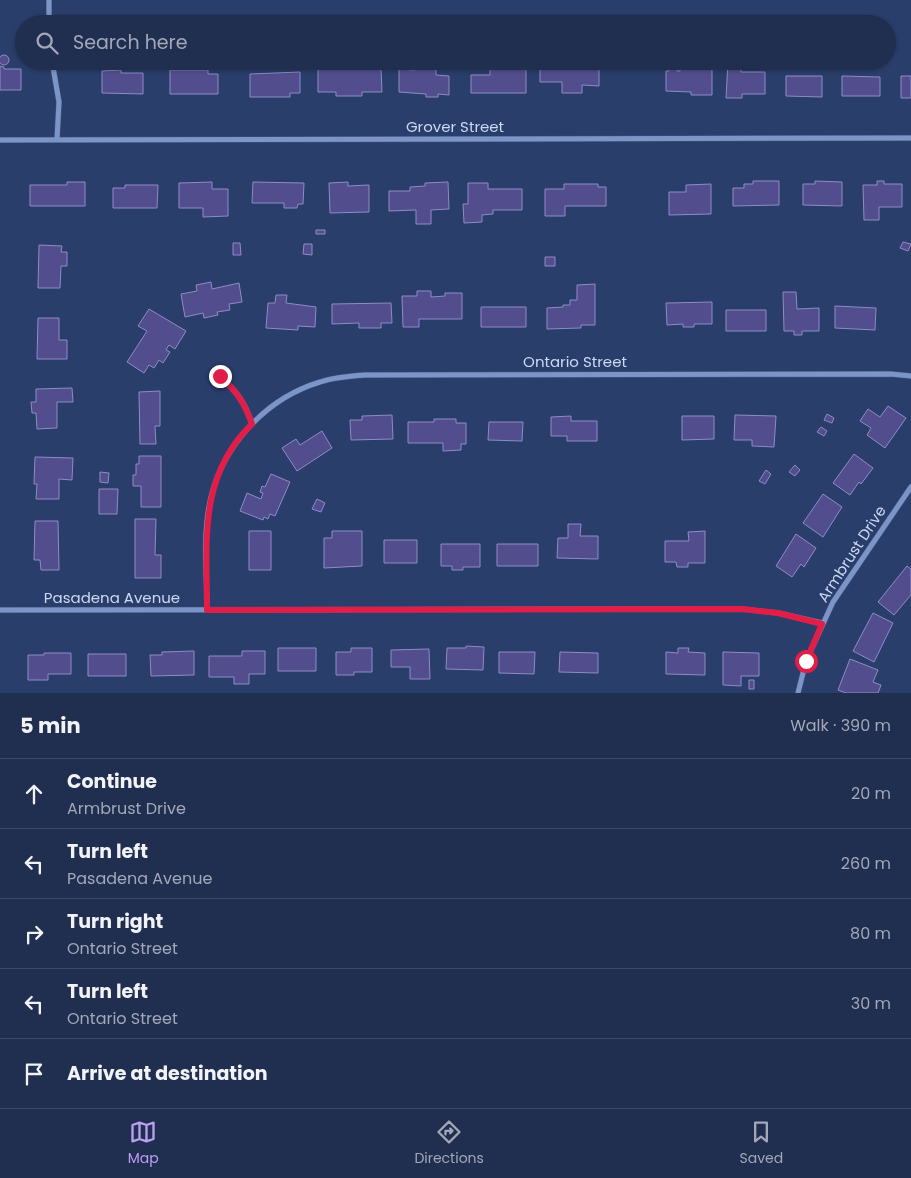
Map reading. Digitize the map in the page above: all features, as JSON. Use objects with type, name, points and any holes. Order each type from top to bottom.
[{"type":"street","points":[[49,0],[49,15]]},
{"type":"street","points":[[54,70],[59,102],[57,139]]},
{"type":"street","name":"Grover Street","points":[[0,140],[911,138]]},
{"type":"street","name":"Ontario Street","points":[[207,610],[206,522],[217,477],[242,434],[274,404],[304,388],[332,379],[365,375],[891,374],[911,376]]},
{"type":"street","points":[[220,376],[237,392],[246,407],[252,424]]},
{"type":"street","name":"Armbrust Drive","points":[[798,693],[806,661],[832,602],[911,487]]},
{"type":"street","name":"Pasadena Avenue","points":[[0,610],[742,609],[778,613],[822,624]]},
{"type":"building","points":[[4,55],[9,60],[4,65],[-1,60]]},
{"type":"building","points":[[0,66],[4,67],[4,69],[21,70],[21,90],[0,90]]},
{"type":"building","points":[[121,70],[121,73],[143,73],[143,94],[102,93],[102,71]]},
{"type":"building","points":[[170,70],[208,70],[208,74],[218,74],[218,94],[170,94]]},
{"type":"building","points":[[318,70],[381,70],[382,92],[362,92],[362,96],[336,96],[336,92],[318,92]]},
{"type":"building","points":[[399,70],[436,70],[436,75],[449,76],[449,95],[438,94],[438,97],[426,97],[426,94],[399,92]]},
{"type":"building","points":[[490,70],[526,70],[526,93],[471,93],[471,75],[490,75]]},
{"type":"building","points":[[540,70],[599,70],[599,86],[582,85],[582,93],[562,93],[562,82],[540,82]]},
{"type":"building","points":[[712,70],[712,95],[691,95],[691,92],[666,91],[666,71]]},
{"type":"building","points":[[728,70],[765,72],[765,94],[742,94],[742,98],[726,98]]},
{"type":"building","points":[[300,72],[300,93],[290,93],[290,97],[250,97],[250,74]]},
{"type":"building","points":[[786,76],[822,76],[822,97],[786,96]]},
{"type":"building","points":[[842,76],[880,77],[880,96],[842,96]]},
{"type":"building","points":[[901,76],[911,76],[911,98],[901,98]]},
{"type":"building","points":[[753,181],[779,181],[779,205],[733,206],[733,188],[744,188],[744,184],[753,184]]},
{"type":"building","points":[[815,181],[842,182],[842,206],[803,205],[803,184],[815,184]]},
{"type":"building","points":[[877,181],[884,181],[884,184],[902,184],[902,207],[879,207],[879,220],[864,220],[863,185],[877,185]]},
{"type":"building","points":[[67,182],[85,182],[85,206],[30,206],[30,185],[67,185]]},
{"type":"building","points":[[212,182],[212,189],[228,189],[228,216],[203,217],[203,208],[179,208],[179,183]]},
{"type":"building","points":[[253,182],[304,183],[303,204],[298,204],[297,208],[284,208],[284,203],[252,203]]},
{"type":"building","points":[[348,182],[348,186],[369,185],[369,212],[330,213],[329,183]]},
{"type":"building","points":[[448,182],[449,209],[431,210],[431,224],[416,224],[416,210],[389,211],[389,191],[410,191],[410,187],[425,186],[425,183]]},
{"type":"building","points":[[468,183],[488,183],[488,189],[522,189],[522,210],[493,210],[493,214],[482,215],[482,222],[464,223],[463,204],[468,204]]},
{"type":"building","points":[[564,184],[598,184],[598,187],[606,187],[606,206],[565,206],[565,216],[545,216],[545,189],[564,189]]},
{"type":"building","points":[[711,184],[711,214],[669,215],[669,192],[686,192],[686,185]]},
{"type":"building","points":[[125,185],[158,185],[157,208],[113,208],[113,188],[125,188]]},
{"type":"building","points":[[316,230],[325,230],[325,234],[316,234]]},
{"type":"building","points":[[903,242],[911,244],[908,251],[900,248]]},
{"type":"building","points":[[233,243],[240,243],[241,255],[233,255]]},
{"type":"building","points":[[304,244],[312,244],[312,255],[303,254]]},
{"type":"building","points":[[39,245],[62,246],[61,252],[67,252],[67,266],[61,266],[60,288],[38,288]]},
{"type":"building","points":[[545,257],[555,257],[555,266],[545,266]]},
{"type":"building","points":[[211,282],[212,289],[239,283],[242,302],[229,304],[230,310],[217,312],[218,315],[204,318],[203,313],[185,317],[181,294],[197,291],[196,285]]},
{"type":"building","points":[[595,284],[595,325],[581,325],[581,328],[547,329],[547,308],[570,305],[570,300],[577,300],[577,285]]},
{"type":"building","points":[[417,291],[431,291],[431,297],[445,296],[445,293],[462,293],[462,319],[419,319],[419,327],[403,327],[402,296],[417,296]]},
{"type":"building","points":[[783,292],[796,292],[797,309],[819,308],[819,331],[802,331],[802,335],[794,335],[794,331],[784,331]]},
{"type":"building","points":[[276,295],[287,295],[286,303],[316,307],[315,327],[298,326],[298,330],[266,328],[268,303],[275,303]]},
{"type":"building","points":[[712,302],[712,324],[694,324],[694,327],[683,327],[683,324],[667,325],[666,303]]},
{"type":"building","points":[[391,303],[392,323],[381,323],[381,328],[359,328],[359,323],[332,324],[332,304]]},
{"type":"building","points":[[835,306],[876,308],[875,330],[835,328]]},
{"type":"building","points":[[481,307],[526,307],[526,327],[481,327]]},
{"type":"building","points":[[149,309],[186,331],[175,349],[169,345],[166,350],[170,352],[163,363],[159,360],[154,368],[149,365],[144,373],[127,362],[147,331],[138,326]]},
{"type":"building","points":[[726,310],[766,310],[766,331],[726,331]]},
{"type":"building","points":[[38,318],[59,318],[59,340],[67,340],[67,359],[37,359]]},
{"type":"building","points":[[72,388],[73,402],[57,402],[57,428],[37,429],[36,413],[32,413],[31,402],[36,402],[36,389]]},
{"type":"building","points":[[160,391],[160,426],[155,426],[156,444],[140,444],[139,392]]},
{"type":"building","points":[[888,406],[906,418],[885,448],[867,435],[871,428],[860,421],[868,409],[880,417]]},
{"type":"building","points":[[827,414],[834,418],[832,423],[824,420]]},
{"type":"building","points":[[392,415],[393,439],[351,440],[350,420],[362,420],[362,416]]},
{"type":"building","points":[[735,415],[776,416],[774,447],[752,446],[752,440],[734,440]]},
{"type":"building","points":[[571,416],[571,421],[597,421],[597,441],[567,441],[567,436],[551,436],[551,417]]},
{"type":"building","points":[[682,416],[714,416],[714,439],[682,440]]},
{"type":"building","points":[[434,419],[456,419],[456,423],[466,423],[466,444],[461,444],[461,450],[443,451],[443,443],[408,443],[408,422],[434,422]]},
{"type":"building","points":[[489,422],[523,422],[522,441],[488,440]]},
{"type":"building","points":[[821,427],[827,431],[824,436],[817,432]]},
{"type":"building","points":[[322,431],[332,448],[297,471],[282,448],[296,439],[300,445]]},
{"type":"building","points":[[854,454],[873,468],[861,484],[859,482],[850,495],[833,483]]},
{"type":"building","points":[[139,456],[161,456],[161,507],[141,507],[141,486],[133,486],[133,475],[136,475],[136,464],[139,464]]},
{"type":"building","points":[[35,457],[73,458],[72,480],[59,479],[59,499],[36,499],[37,484],[34,484]]},
{"type":"building","points":[[795,465],[800,470],[795,476],[789,472]]},
{"type":"building","points":[[766,470],[771,474],[765,484],[759,481]]},
{"type":"building","points":[[100,472],[109,473],[108,483],[100,482]]},
{"type":"building","points":[[271,474],[290,482],[275,516],[270,514],[268,519],[264,517],[263,520],[240,511],[247,493],[261,499],[263,493],[260,492],[262,486],[265,487]]},
{"type":"building","points":[[99,489],[118,489],[117,514],[99,514]]},
{"type":"building","points":[[823,494],[842,507],[823,537],[803,523]]},
{"type":"building","points":[[317,499],[325,503],[321,512],[312,509]]},
{"type":"building","points":[[135,519],[156,519],[155,555],[161,555],[161,578],[135,578]]},
{"type":"building","points":[[35,521],[58,521],[59,570],[41,570],[40,560],[34,560]]},
{"type":"building","points":[[568,524],[581,524],[580,536],[598,536],[598,559],[557,558],[558,538],[568,538]]},
{"type":"building","points":[[249,531],[271,531],[271,570],[249,570]]},
{"type":"building","points":[[332,531],[362,531],[362,566],[324,568],[324,538],[332,538]]},
{"type":"building","points":[[705,531],[705,563],[688,563],[688,567],[677,567],[676,562],[665,562],[665,541],[689,541],[688,532]]},
{"type":"building","points":[[796,534],[816,548],[804,567],[801,564],[792,577],[776,566]]},
{"type":"building","points":[[384,540],[417,540],[417,563],[384,563]]},
{"type":"building","points":[[441,544],[480,544],[480,567],[463,567],[463,570],[452,570],[452,566],[441,566]]},
{"type":"building","points":[[497,544],[538,544],[538,566],[497,566]]},
{"type":"building","points":[[907,566],[911,569],[911,595],[894,615],[878,602]]},
{"type":"building","points":[[873,613],[893,623],[874,662],[853,651]]},
{"type":"building","points":[[466,646],[484,647],[483,670],[446,669],[447,648],[466,648]]},
{"type":"building","points":[[278,648],[316,648],[316,671],[278,671]]},
{"type":"building","points":[[351,648],[372,648],[372,672],[336,675],[336,652],[351,652]]},
{"type":"building","points":[[678,648],[689,648],[688,652],[705,653],[705,675],[666,674],[666,652],[678,653]]},
{"type":"building","points":[[429,649],[430,679],[410,679],[410,667],[391,667],[391,650]]},
{"type":"building","points":[[194,651],[194,675],[151,676],[150,655],[162,655],[162,652]]},
{"type":"building","points":[[242,651],[265,651],[265,674],[249,674],[249,684],[234,684],[234,677],[209,677],[209,656],[242,656]]},
{"type":"building","points":[[499,652],[535,652],[534,674],[499,673]]},
{"type":"building","points":[[560,652],[598,653],[598,673],[559,672]]},
{"type":"building","points":[[723,652],[759,653],[759,676],[741,676],[741,686],[723,685]]},
{"type":"building","points":[[44,653],[71,653],[71,674],[48,674],[48,680],[28,680],[28,655],[44,655]]},
{"type":"building","points":[[88,654],[126,654],[126,676],[88,676]]},
{"type":"building","points":[[850,659],[878,670],[873,682],[881,685],[878,693],[846,693],[838,690]]},
{"type":"building","points":[[749,680],[754,680],[754,689],[749,689]]},
{"type":"route","points":[[220,376],[237,392],[246,407],[252,424],[242,434],[224,462],[217,477],[209,506],[206,522],[207,610],[742,609],[778,613],[822,624],[806,661]]}]
